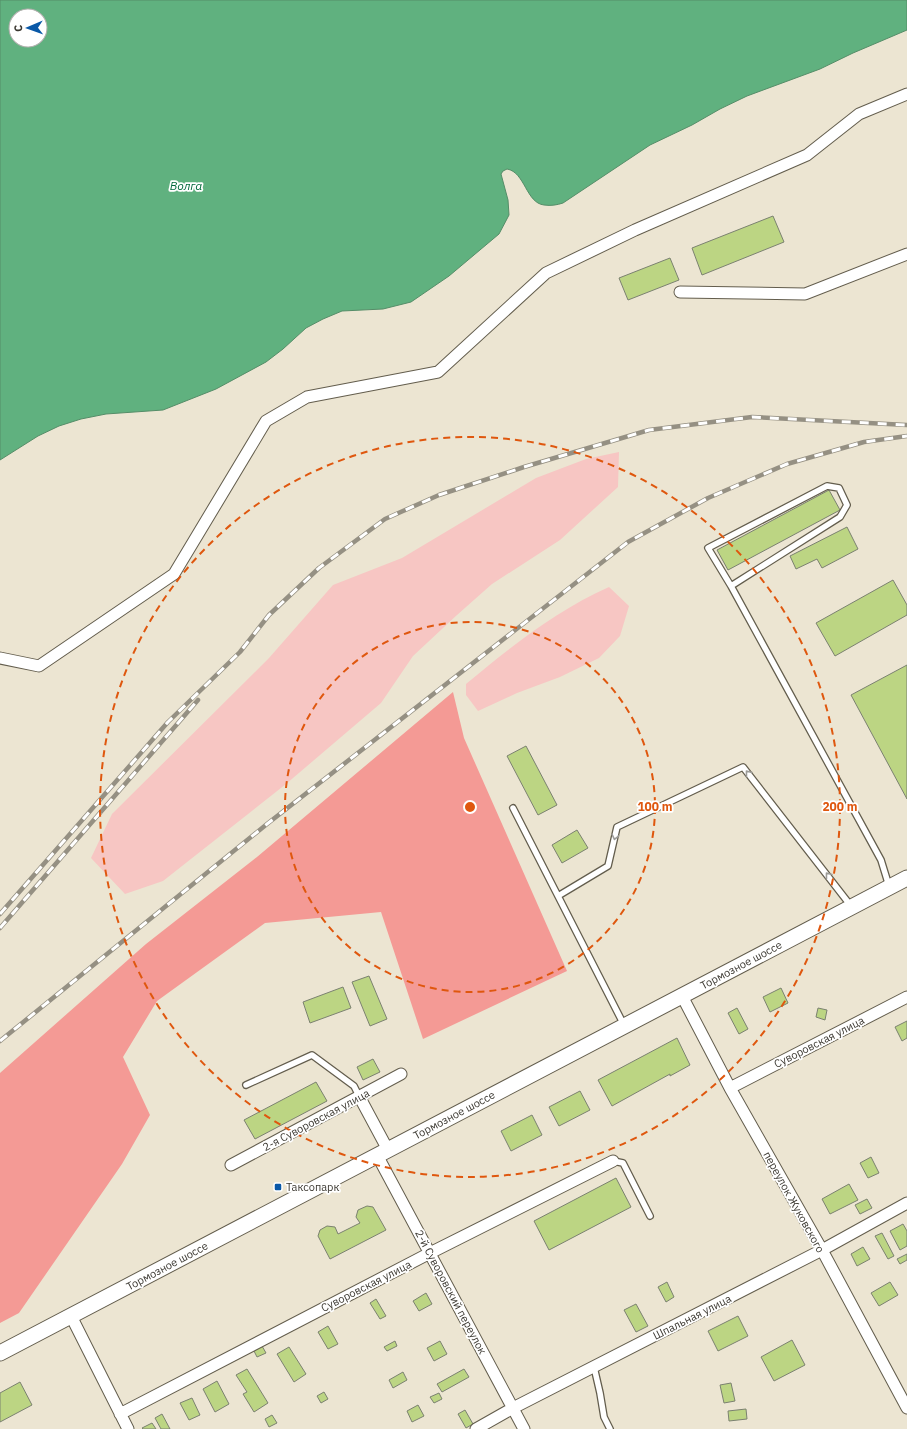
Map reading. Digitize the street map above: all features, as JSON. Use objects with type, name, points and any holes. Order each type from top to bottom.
[{"type":"street","points":[[0,658],[39,666],[174,574],[266,422],[307,398],[438,372],[546,272],[634,230],[807,155],[858,114],[907,94]]},
{"type":"street","points":[[680,292],[805,294],[907,254]]},
{"type":"street","name":"Тормозное шоссе","points":[[0,1353],[907,878]]},
{"type":"street","name":"переулок Жуковского","points":[[682,996],[730,1088],[822,1250],[907,1408]]},
{"type":"street","name":"Суворовская улица","points":[[730,1088],[907,997]]},
{"type":"street","name":"2-я Суворовская улица","points":[[231,1165],[401,1074]]},
{"type":"street","name":"2-й Суворовский переулок","points":[[359,1096],[382,1153],[430,1253],[524,1429]]},
{"type":"street","name":"Суворовская улица","points":[[120,1414],[430,1253],[613,1161]]},
{"type":"street","name":"Шпальная улица","points":[[476,1429],[513,1408],[822,1250],[907,1203]]},
{"type":"street","points":[[72,1316],[128,1429]]},
{"type":"lane","points":[[731,586],[840,517],[847,506],[839,488],[826,486],[708,548],[731,586],[882,860],[889,887]]},
{"type":"lane","points":[[558,896],[608,866],[617,827],[743,767],[852,906]]},
{"type":"lane","points":[[513,808],[625,1026]]},
{"type":"lane","points":[[246,1085],[312,1054],[354,1086],[359,1096]]},
{"type":"lane","points":[[613,1161],[623,1163],[650,1216]]},
{"type":"lane","points":[[594,1367],[604,1417],[610,1429]]},
{"type":"shaded area","points":[[619,452],[618,487],[560,540],[492,584],[413,656],[381,703],[286,784],[163,881],[125,894],[91,858],[112,814],[269,658],[333,585],[402,558],[536,478],[586,459]]},
{"type":"shaded area","points":[[609,587],[629,606],[620,636],[599,658],[560,677],[517,693],[478,711],[466,695],[466,684],[499,657],[552,618]]},
{"type":"shaded area","points":[[453,692],[464,738],[567,971],[423,1039],[381,912],[265,923],[157,1001],[123,1057],[150,1115],[122,1164],[19,1313],[0,1323],[0,1073],[146,944],[257,857]]},
{"type":"water","name":"Волга","points":[[0,0],[907,0],[907,30],[820,69],[747,96],[720,109],[692,125],[650,145],[563,203],[556,205],[544,205],[538,203],[529,194],[522,181],[513,171],[507,169],[503,171],[501,174],[508,200],[509,215],[499,234],[449,276],[411,302],[383,309],[342,311],[323,319],[306,328],[266,362],[216,389],[163,410],[106,414],[81,419],[59,426],[38,436],[0,460]]},
{"type":"building","points":[[773,216],[784,242],[702,275],[692,248]]},
{"type":"building","points":[[670,258],[679,280],[628,300],[619,278]]},
{"type":"building","points":[[829,490],[840,510],[728,570],[717,550]]},
{"type":"building","points":[[847,527],[858,549],[822,568],[817,559],[796,569],[790,556]]},
{"type":"building","points":[[893,580],[907,605],[907,615],[835,656],[816,623]]},
{"type":"building","points":[[907,665],[907,799],[851,695]]},
{"type":"building","points":[[526,746],[557,805],[538,815],[507,756]]},
{"type":"building","points":[[577,830],[588,848],[562,863],[552,845]]},
{"type":"building","points":[[369,976],[387,1019],[370,1026],[352,982]]},
{"type":"building","points":[[343,987],[351,1008],[310,1023],[303,1002]]},
{"type":"building","points":[[781,988],[788,1003],[770,1012],[763,997]]},
{"type":"building","points":[[737,1008],[748,1029],[739,1034],[728,1013]]},
{"type":"building","points":[[818,1008],[827,1010],[825,1020],[816,1017]]},
{"type":"building","points":[[907,1021],[907,1038],[902,1041],[895,1027]]},
{"type":"building","points":[[677,1038],[690,1065],[670,1076],[670,1074],[612,1106],[598,1080]]},
{"type":"building","points":[[373,1059],[380,1072],[363,1080],[357,1067]]},
{"type":"building","points":[[316,1082],[327,1101],[255,1139],[244,1120]]},
{"type":"building","points":[[580,1091],[590,1110],[559,1126],[549,1107]]},
{"type":"building","points":[[532,1115],[542,1135],[511,1151],[501,1131]]},
{"type":"building","points":[[871,1157],[879,1173],[868,1178],[860,1163]]},
{"type":"building","points":[[616,1178],[631,1207],[549,1250],[534,1221]]},
{"type":"building","points":[[849,1184],[858,1200],[830,1214],[822,1199]]},
{"type":"building","points":[[867,1199],[872,1208],[860,1214],[855,1205]]},
{"type":"building","points":[[367,1206],[373,1207],[386,1230],[330,1259],[318,1236],[320,1230],[327,1226],[335,1227],[338,1234],[360,1223],[356,1217],[358,1210]]},
{"type":"building","points":[[903,1224],[907,1231],[907,1246],[900,1250],[890,1231]]},
{"type":"building","points":[[882,1233],[894,1256],[888,1259],[875,1236]]},
{"type":"building","points":[[863,1247],[870,1259],[857,1266],[851,1254]]},
{"type":"building","points":[[907,1254],[907,1260],[900,1264],[897,1259]]},
{"type":"building","points":[[667,1282],[674,1297],[666,1302],[658,1287]]},
{"type":"building","points":[[890,1282],[898,1295],[879,1306],[871,1293]]},
{"type":"building","points":[[426,1293],[432,1304],[419,1311],[413,1301]]},
{"type":"building","points":[[376,1299],[386,1316],[380,1319],[370,1303]]},
{"type":"building","points":[[636,1304],[648,1326],[636,1332],[624,1310]]},
{"type":"building","points":[[738,1316],[748,1336],[718,1351],[708,1331]]},
{"type":"building","points":[[328,1326],[338,1344],[328,1349],[318,1332]]},
{"type":"building","points":[[792,1340],[805,1365],[774,1381],[761,1357]]},
{"type":"building","points":[[395,1341],[397,1346],[387,1351],[384,1347]]},
{"type":"building","points":[[440,1341],[447,1354],[434,1361],[427,1348]]},
{"type":"building","points":[[262,1346],[266,1353],[257,1357],[254,1351]]},
{"type":"building","points":[[289,1347],[306,1374],[294,1382],[277,1354]]},
{"type":"building","points":[[247,1369],[268,1403],[254,1412],[243,1394],[247,1392],[236,1375]]},
{"type":"building","points":[[464,1369],[469,1377],[442,1392],[437,1384]]},
{"type":"building","points":[[403,1372],[407,1380],[393,1388],[389,1380]]},
{"type":"building","points":[[217,1381],[229,1404],[215,1412],[203,1389]]},
{"type":"building","points":[[20,1382],[32,1405],[0,1422],[0,1393]]},
{"type":"building","points":[[731,1383],[735,1401],[724,1403],[720,1385]]},
{"type":"building","points":[[324,1392],[328,1399],[321,1403],[317,1396]]},
{"type":"building","points":[[439,1393],[442,1399],[434,1403],[430,1397]]},
{"type":"building","points":[[192,1398],[200,1415],[189,1420],[180,1403]]},
{"type":"building","points":[[418,1405],[424,1416],[412,1422],[407,1411]]},
{"type":"building","points":[[746,1409],[747,1419],[729,1421],[728,1411]]},
{"type":"building","points":[[465,1410],[473,1424],[466,1428],[458,1414]]},
{"type":"building","points":[[162,1414],[170,1429],[161,1429],[155,1418]]},
{"type":"building","points":[[272,1415],[277,1423],[269,1427],[265,1419]]},
{"type":"building","points":[[152,1423],[156,1429],[142,1428]]},
{"type":"railway","points":[[0,914],[168,722],[240,652],[269,615],[319,568],[385,519],[439,495],[524,467],[649,430],[752,417],[907,425]]},
{"type":"railway","points":[[0,1041],[267,824],[628,542],[708,498],[787,464],[864,442],[907,436]]},
{"type":"railway","points":[[0,928],[198,700]]},
{"type":"place","name":"Таксопарк","points":[[278,1187]]}]
